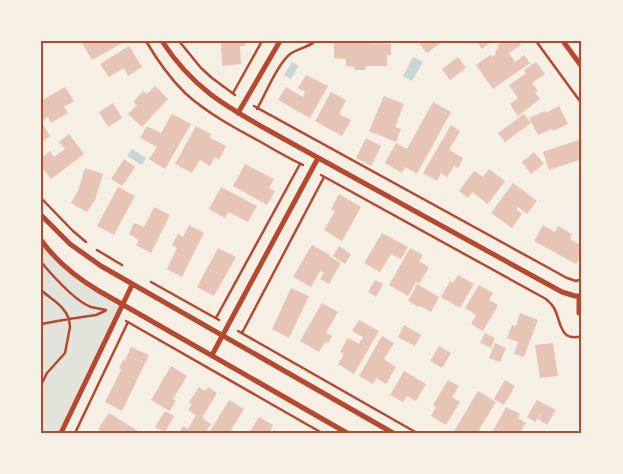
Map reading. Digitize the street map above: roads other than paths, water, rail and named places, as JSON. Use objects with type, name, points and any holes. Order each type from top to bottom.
[{"type":"street","points":[[162,41],[181,68],[214,98],[318,158],[562,292],[580,296],[579,313]]},
{"type":"street","points":[[238,113],[280,41]]},
{"type":"street","points":[[563,41],[582,68]]},
{"type":"street","points":[[212,355],[318,158]]},
{"type":"street","points":[[41,215],[80,252],[101,266],[393,433]]},
{"type":"street","points":[[41,240],[51,253],[72,272],[99,292],[347,433]]},
{"type":"street","points":[[61,433],[132,285]]}]
